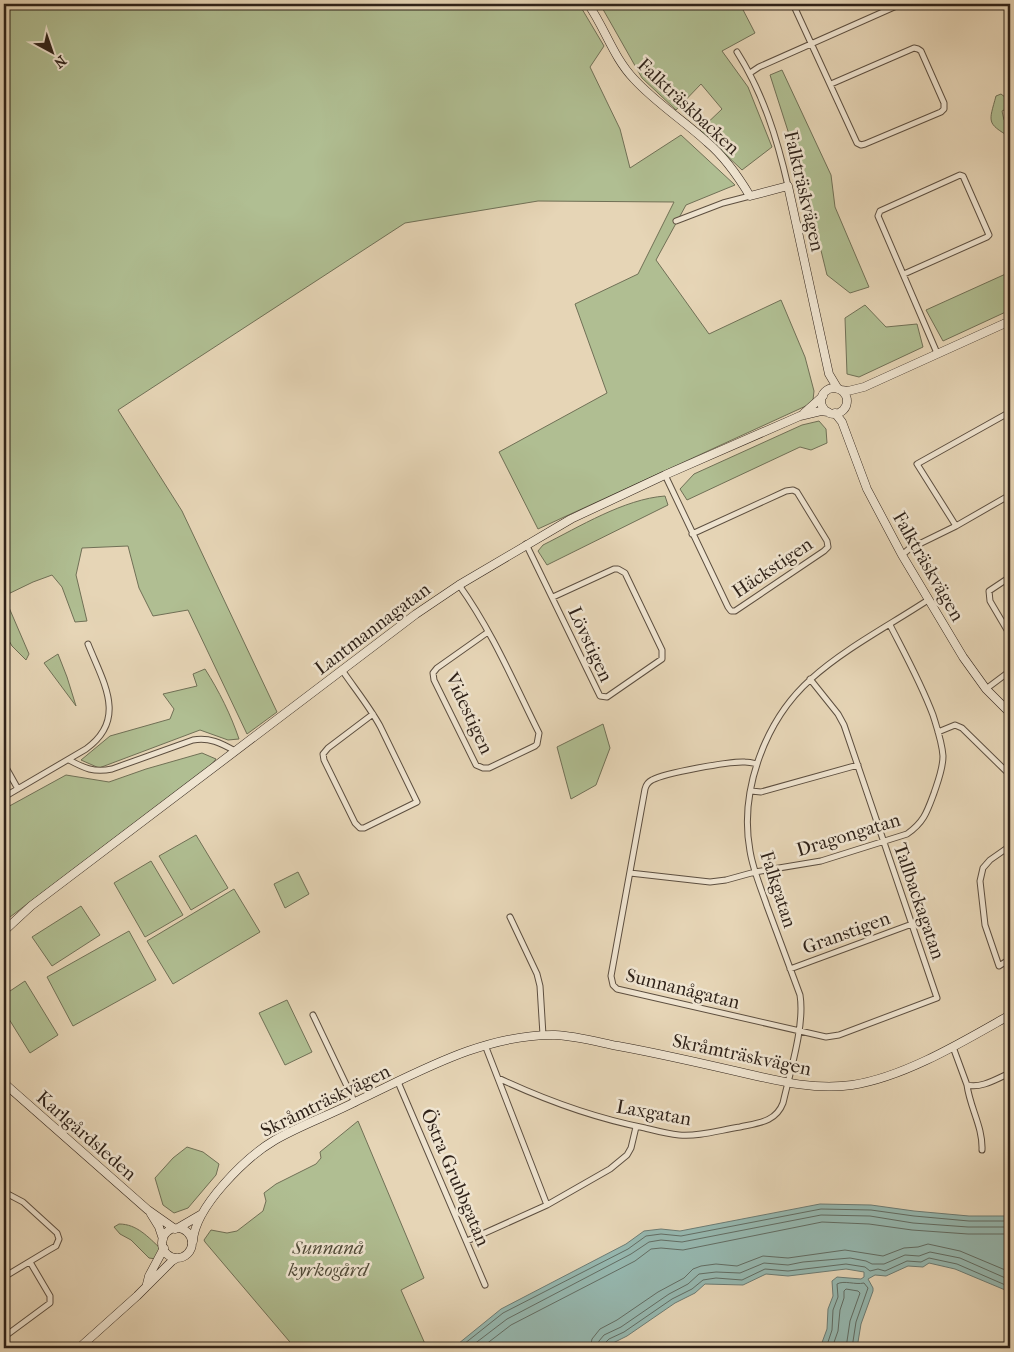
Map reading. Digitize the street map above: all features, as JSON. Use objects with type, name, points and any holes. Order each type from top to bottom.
[{"type":"street","name":"Falkträskbacken","points":[[588,4],[618,58],[632,77],[647,92],[708,142],[731,166],[750,196]]},
{"type":"street","points":[[793,4],[811,44],[857,142],[861,145],[941,112],[944,109],[944,103],[921,51],[914,48],[830,84]]},
{"type":"street","points":[[750,73],[901,4]]},
{"type":"street","name":"Falkträskvägen","points":[[737,52],[750,73],[771,122],[788,186],[830,374]]},
{"type":"street","points":[[904,274],[987,238],[989,235],[964,176],[960,175],[880,211],[878,216],[938,353]]},
{"type":"street","points":[[676,220],[715,206],[788,186]]},
{"type":"street","points":[[825,393],[839,390],[848,391],[864,386],[1010,321]]},
{"type":"street","points":[[830,374],[839,390],[846,396],[838,410]]},
{"type":"street","points":[[830,374],[823,406],[838,410]]},
{"type":"street","points":[[838,410],[864,386]]},
{"type":"street","name":"Lantmannagatan","points":[[800,416],[814,406],[825,393]]},
{"type":"street","name":"Falkträskvägen","points":[[838,410],[867,489],[902,555],[963,657],[986,689],[1010,713]]},
{"type":"street","name":"Lantmannagatan","points":[[4,931],[31,906],[416,614],[459,585],[570,519],[665,475],[800,416],[821,411],[838,410]]},
{"type":"street","points":[[956,526],[917,464],[1010,412]]},
{"type":"street","name":"Häckstigen","points":[[665,475],[692,534],[731,610],[735,610],[828,547],[827,541],[802,500],[797,492],[793,490],[786,491],[692,534]]},
{"type":"street","points":[[902,555],[909,549],[956,526],[1010,495]]},
{"type":"street","name":"Lövstigen","points":[[526,544],[600,696],[607,697],[658,664],[662,659],[662,650],[622,570],[614,569],[553,597]]},
{"type":"street","points":[[1010,577],[989,591],[990,602],[1010,636]]},
{"type":"street","name":"Videstigen","points":[[459,585],[474,606],[488,632],[539,733],[535,746],[488,768],[483,768],[476,765],[434,680],[433,673],[436,668],[488,632]]},
{"type":"street","name":"Falkgatan","points":[[788,1083],[799,1031],[801,1003],[755,872],[750,851],[748,804],[757,764],[768,735],[799,691],[810,680],[834,660],[928,600]]},
{"type":"street","name":"Dragongatan","points":[[630,873],[710,882],[726,880],[755,872],[821,861],[907,834],[922,822],[942,767],[942,749],[922,686],[890,625]]},
{"type":"street","points":[[4,797],[69,760],[95,742],[104,732],[110,706],[108,694],[88,644]]},
{"type":"street","points":[[342,670],[373,714],[417,802],[364,828],[360,828],[355,823],[324,760],[323,754],[328,748],[373,714]]},
{"type":"street","points":[[986,689],[1010,671]]},
{"type":"street","name":"Tallbackagatan","points":[[810,680],[838,714],[858,765],[937,998]]},
{"type":"street","points":[[938,732],[955,725],[962,728],[1010,775]]},
{"type":"street","points":[[69,760],[85,769],[100,771],[112,769],[203,738],[225,745],[235,751]]},
{"type":"street","name":"Sunnanågatan","points":[[757,764],[745,762],[713,766],[668,775],[652,780],[647,784],[644,789],[611,976],[612,985],[617,989],[826,1037],[839,1035],[937,998]]},
{"type":"street","points":[[4,764],[18,789]]},
{"type":"street","points":[[751,790],[761,792],[858,765]]},
{"type":"street","points":[[1010,846],[986,864],[980,881],[985,925],[999,966],[1010,959]]},
{"type":"street","points":[[510,917],[537,974],[540,986],[543,1035]]},
{"type":"street","name":"Granstigen","points":[[790,968],[912,924]]},
{"type":"street","name":"Skråmträskvägen","points":[[193,1241],[193,1235],[202,1214],[237,1170],[255,1154],[282,1136],[398,1082],[485,1045],[525,1036],[557,1035],[638,1049],[788,1083],[814,1087],[842,1086],[877,1080],[953,1047],[1010,1014]]},
{"type":"street","points":[[313,1015],[355,1103]]},
{"type":"street","points":[[485,1045],[548,1205]]},
{"type":"street","points":[[953,1047],[967,1085],[968,1096],[983,1139],[982,1150]]},
{"type":"street","points":[[967,1085],[984,1084],[1010,1073]]},
{"type":"street","name":"Laxgatan","points":[[498,1078],[591,1116],[679,1135],[696,1135],[761,1123],[774,1117],[780,1111],[788,1083]]},
{"type":"street","name":"Östra Grubbgatan","points":[[398,1082],[485,1285]]},
{"type":"street","name":"Karlgårdsleden","points":[[4,1083],[124,1190],[148,1210],[176,1229]]},
{"type":"street","points":[[467,1241],[548,1205],[610,1169],[624,1159],[631,1148],[636,1126]]},
{"type":"street","points":[[4,1192],[23,1202],[57,1233],[59,1239],[56,1246],[4,1277]]},
{"type":"street","name":"Karlgårdsleden","points":[[148,1210],[159,1228],[163,1239]]},
{"type":"street","name":"Skråmträskvägen","points":[[176,1229],[202,1214]]},
{"type":"street","points":[[79,1348],[177,1258],[190,1252],[193,1241],[187,1231],[176,1229],[165,1234],[163,1239],[164,1248],[168,1254],[177,1258]]},
{"type":"street","points":[[147,1284],[149,1276],[164,1248]]},
{"type":"street","points":[[4,1337],[50,1303],[50,1296],[30,1262]]},
{"type":"green space","points":[[4,4],[579,4],[604,46],[590,67],[620,129],[630,168],[681,135],[735,185],[686,205],[656,260],[709,334],[781,300],[805,357],[814,391],[813,400],[808,405],[538,529],[499,452],[607,393],[575,304],[638,274],[674,202],[538,201],[405,223],[118,410],[182,511],[277,712],[247,734],[188,610],[153,616],[139,588],[128,546],[82,548],[76,575],[87,621],[75,622],[62,587],[52,575],[4,596]]},
{"type":"green space","points":[[600,4],[740,4],[755,33],[722,51],[748,87],[772,147],[742,170],[700,130],[722,109],[701,84],[676,110],[642,78]]},
{"type":"green space","points":[[782,70],[831,175],[835,207],[869,287],[850,293],[827,275],[804,181],[770,75]]},
{"type":"green space","points":[[1001,94],[1010,101],[1008,108],[1002,111],[1004,120],[1010,121],[1010,137],[993,125],[991,121],[996,96]]},
{"type":"green space","points":[[1010,272],[1010,310],[943,341],[926,310]]},
{"type":"green space","points":[[865,305],[886,327],[917,324],[923,347],[859,377],[847,374],[845,318]]},
{"type":"green space","points":[[819,421],[826,429],[827,443],[811,450],[800,447],[687,500],[680,489],[694,474],[802,425]]},
{"type":"green space","points":[[665,496],[668,505],[547,565],[538,551],[543,545],[618,508],[649,498]]},
{"type":"green space","points":[[4,596],[29,654],[26,660],[12,646],[4,632]]},
{"type":"green space","points":[[58,654],[67,677],[76,706],[44,663]]},
{"type":"green space","points":[[205,669],[224,703],[239,739],[228,740],[200,730],[99,768],[81,760],[110,736],[170,719],[174,709],[163,694],[197,686],[193,674]]},
{"type":"green space","points":[[603,724],[610,748],[596,785],[571,799],[557,747]]},
{"type":"green space","points":[[202,753],[216,759],[211,765],[10,917],[4,919],[4,809],[66,775],[109,782]]},
{"type":"green space","points":[[196,835],[228,888],[191,910],[159,856]]},
{"type":"green space","points":[[151,861],[183,915],[145,937],[114,883]]},
{"type":"green space","points":[[298,872],[309,894],[285,908],[274,884]]},
{"type":"green space","points":[[234,889],[260,932],[173,984],[147,941]]},
{"type":"green space","points":[[81,906],[100,935],[52,966],[32,937]]},
{"type":"green space","points":[[129,931],[156,980],[73,1026],[47,977]]},
{"type":"green space","points":[[25,981],[58,1035],[30,1053],[4,1011],[4,995]]},
{"type":"green space","points":[[287,1000],[312,1052],[285,1065],[259,1013]]},
{"type":"green space","name":"Sunnanå kyrkogård","points":[[358,1121],[424,1278],[401,1290],[426,1346],[424,1348],[295,1348],[204,1240],[211,1230],[227,1233],[237,1231],[263,1211],[266,1201],[264,1193],[276,1184],[316,1164],[321,1158],[320,1152]]},
{"type":"green space","points":[[187,1147],[203,1152],[219,1164],[216,1175],[188,1208],[174,1213],[163,1205],[155,1178],[173,1158]]},
{"type":"green space","points":[[119,1224],[137,1229],[161,1249],[156,1259],[149,1258],[131,1240],[120,1234],[114,1227]]},
{"type":"water","points":[[820,1204],[871,1205],[969,1216],[1010,1216],[1010,1292],[955,1269],[929,1263],[923,1267],[908,1266],[886,1276],[875,1275],[868,1279],[873,1291],[861,1324],[857,1348],[820,1348],[827,1329],[828,1309],[833,1296],[832,1281],[837,1277],[861,1279],[864,1277],[864,1272],[846,1269],[788,1276],[766,1274],[743,1285],[705,1284],[695,1293],[675,1303],[607,1348],[453,1348],[501,1309],[626,1244],[644,1231],[661,1229],[680,1231]]}]
